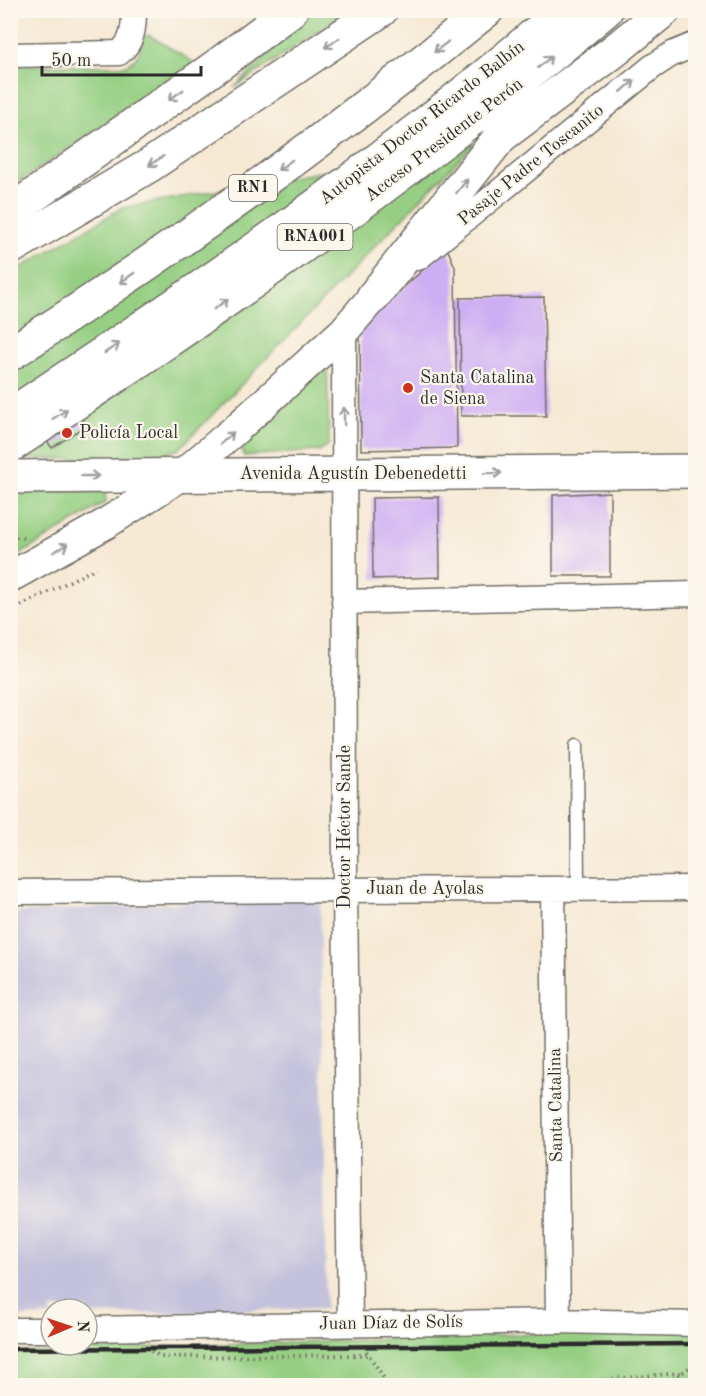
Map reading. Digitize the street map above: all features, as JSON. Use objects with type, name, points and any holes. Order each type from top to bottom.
[{"type":"main road","points":[[10,212],[218,65],[291,10]]},
{"type":"main road","points":[[10,248],[150,165],[381,10]]},
{"type":"main road","name":"RN1","points":[[10,354],[87,305],[260,183],[361,109],[487,10]]},
{"type":"main road","name":"Autopista Doctor Ricardo Balbín","points":[[10,415],[140,330],[390,151],[527,42],[563,10]]},
{"type":"main road","name":"Acceso Presidente Perón","points":[[10,446],[122,374],[333,224],[517,84],[606,10]]},
{"type":"main road","points":[[373,297],[501,136],[614,51],[664,10]]},
{"type":"main road","name":"Avenida Agustín Debenedetti","points":[[10,477],[696,471]]},
{"type":"street","points":[[10,55],[119,53],[126,48],[131,39],[134,10]]},
{"type":"street","name":"Pasaje Padre Toscanito","points":[[373,297],[441,238],[652,67],[672,54],[696,44]]},
{"type":"street","points":[[10,577],[105,524],[182,475],[344,331],[373,297]]},
{"type":"street","name":"Doctor Héctor Sande","points":[[344,331],[345,889],[350,1324]]},
{"type":"street","points":[[344,602],[696,594]]},
{"type":"street","name":"Juan de Ayolas","points":[[10,892],[696,888]]},
{"type":"street","name":"Santa Catalina","points":[[553,889],[558,1321]]},
{"type":"street","name":"Juan Díaz de Solís","points":[[99,1329],[558,1321],[696,1324]]},
{"type":"street","points":[[10,1330],[39,1330]]},
{"type":"lane","points":[[577,745],[579,889]]},
{"type":"path","points":[[10,611],[96,568]]},
{"type":"path","points":[[350,1324],[389,1386]]},
{"type":"path","points":[[146,1348],[161,1357],[369,1355]]},
{"type":"path","points":[[663,1386],[696,1363]]},
{"type":"path","points":[[535,1386],[680,1373]]},
{"type":"shaded area","points":[[320,894],[326,1308],[99,1315],[99,1297],[39,1297],[39,1316],[11,1317],[11,913]]},
{"type":"green space","points":[[312,11],[348,11],[234,88]]},
{"type":"green space","points":[[149,35],[195,63],[11,187],[11,65],[124,66],[136,58],[142,37]]},
{"type":"green space","points":[[474,144],[179,449],[149,459],[11,459],[10,274],[122,208]]},
{"type":"green space","points":[[327,360],[329,444],[319,451],[244,456],[241,443]]},
{"type":"green space","points":[[11,491],[105,491],[106,502],[11,560]]},
{"type":"green space","points":[[695,1328],[696,1385],[11,1386],[10,1352],[39,1351],[39,1357],[99,1357],[99,1349]]},
{"type":"building","name":"Santa Catalina de Siena","points":[[447,248],[455,267],[457,448],[361,450],[360,327]]},
{"type":"building","points":[[544,297],[546,416],[461,416],[460,298]]},
{"type":"building","name":"Policía Local","points":[[81,417],[86,425],[52,448],[47,441]]},
{"type":"building","points":[[610,492],[610,576],[553,576],[553,495]]},
{"type":"building","points":[[439,497],[440,577],[373,579],[372,498]]},
{"type":"railway","points":[[10,1349],[696,1344]]},
{"type":"place","name":"Santa Catalina de Siena","points":[[408,388]]},
{"type":"place","name":"Policía Local","points":[[67,433]]}]
